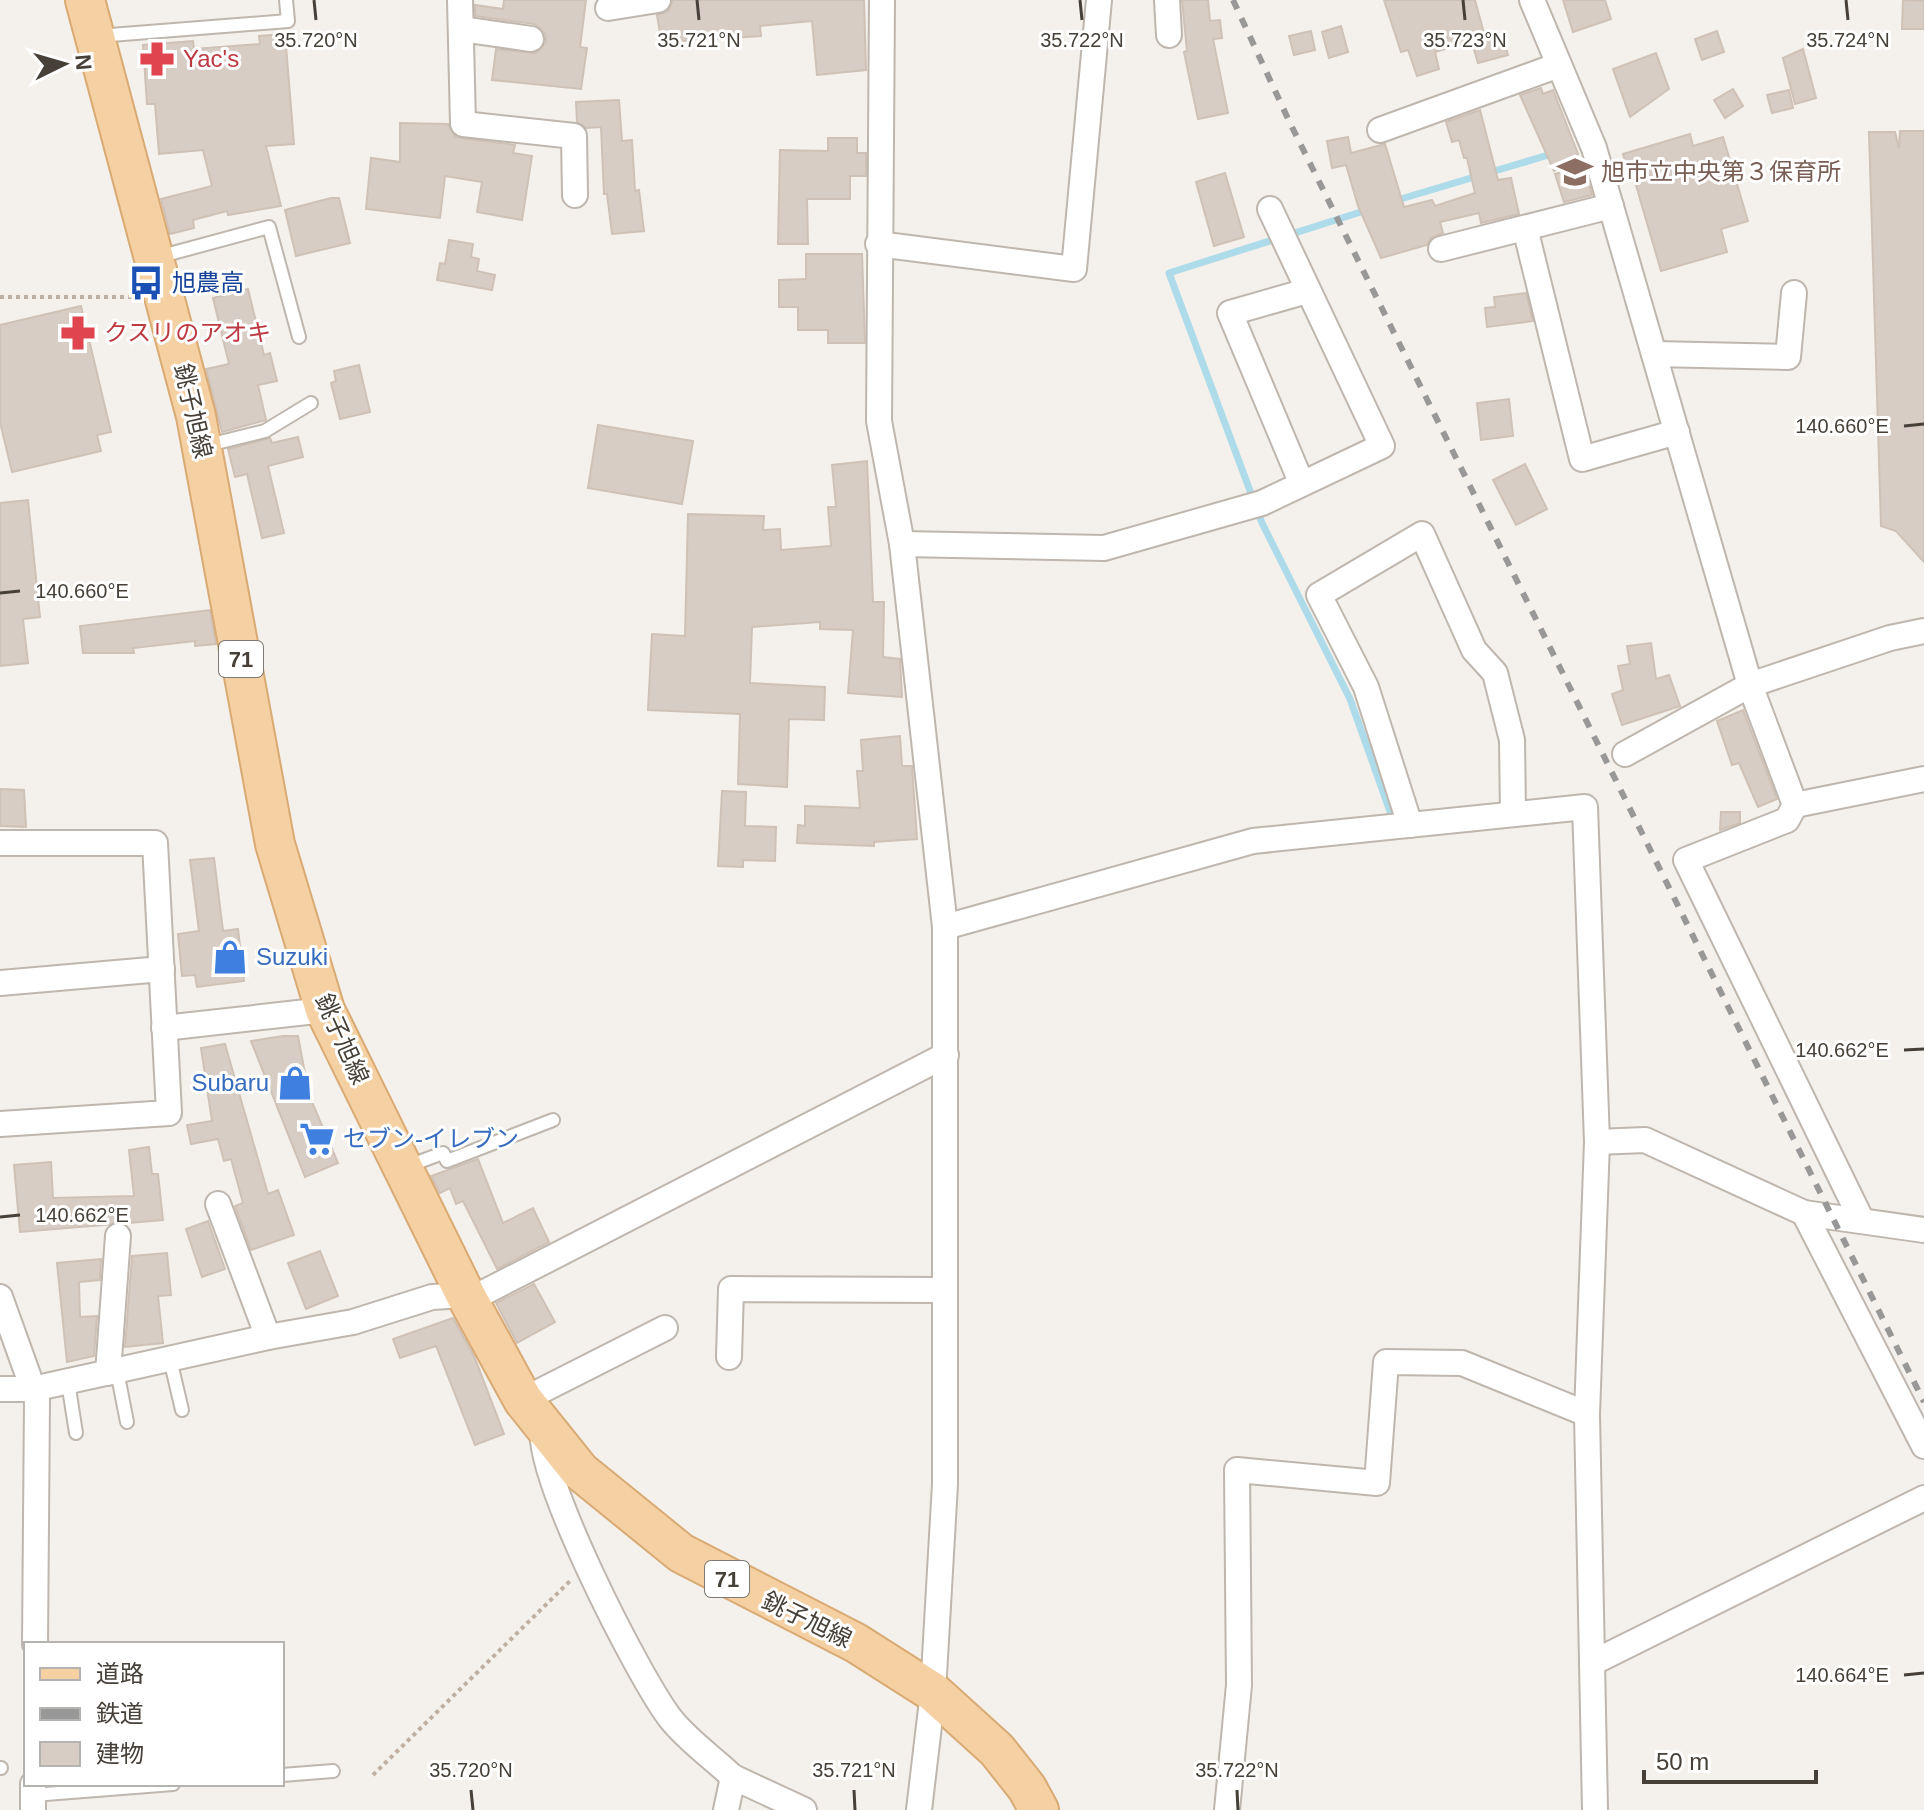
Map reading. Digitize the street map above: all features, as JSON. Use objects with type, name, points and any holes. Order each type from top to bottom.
[{"type":"main road","name":"銚子旭線","points":[[85,0],[166,297],[202,447],[275,844],[325,1010],[465,1294],[533,1414],[580,1471],[681,1553],[856,1643],[933,1692],[997,1750],[1027,1788],[1039,1810]]},
{"type":"street","points":[[460,0],[463,124],[574,136],[575,195]]},
{"type":"street","points":[[608,8],[658,0]]},
{"type":"street","points":[[882,0],[879,421],[902,544],[945,927],[945,1484],[933,1692],[919,1810]]},
{"type":"street","points":[[878,244],[1074,269],[1099,0]]},
{"type":"street","points":[[1167,0],[1169,35]]},
{"type":"street","points":[[1532,0],[1594,148],[1750,685],[1795,805],[1787,820],[1686,860],[1862,1221]]},
{"type":"street","points":[[461,29],[531,39]]},
{"type":"street","points":[[1380,130],[1559,65]]},
{"type":"street","points":[[1441,249],[1611,206]]},
{"type":"street","points":[[902,544],[1104,548],[1262,503],[1382,446],[1270,209]]},
{"type":"street","points":[[1525,228],[1582,459],[1677,432]]},
{"type":"street","points":[[1301,482],[1230,313],[1307,291]]},
{"type":"street","points":[[1654,354],[1788,357],[1794,293]]},
{"type":"street","points":[[1410,825],[1366,687],[1319,595],[1422,534],[1474,650],[1495,673],[1512,740],[1513,814]]},
{"type":"street","points":[[1625,754],[1750,685],[1890,638],[1924,631]]},
{"type":"street","points":[[1795,805],[1924,779]]},
{"type":"street","points":[[945,927],[1253,841],[1585,807],[1597,1142],[1587,1414],[1595,1810]]},
{"type":"street","points":[[0,843],[155,843],[169,1113],[0,1124]]},
{"type":"street","points":[[0,983],[162,969]]},
{"type":"street","points":[[164,1028],[325,1010]]},
{"type":"street","points":[[0,1389],[33,1389],[268,1337],[353,1322],[432,1297],[481,1294],[946,1055]]},
{"type":"street","points":[[1597,1142],[1645,1140],[1804,1213],[1924,1230]]},
{"type":"street","points":[[218,1204],[268,1337]]},
{"type":"street","points":[[1804,1213],[1924,1446]]},
{"type":"street","points":[[112,1372],[118,1236]]},
{"type":"street","points":[[729,1357],[731,1289],[945,1290]]},
{"type":"street","points":[[0,1297],[37,1400],[35,1642]]},
{"type":"street","points":[[665,1328],[533,1414],[543,1456],[587,1564],[639,1668],[671,1720],[733,1777],[804,1810]]},
{"type":"street","points":[[1227,1810],[1239,1685],[1237,1470],[1377,1483],[1386,1362],[1462,1363],[1587,1414]]},
{"type":"street","points":[[1592,1663],[1924,1498]]},
{"type":"street","points":[[726,1810],[733,1777]]},
{"type":"lane","points":[[95,37],[288,21],[286,0]]},
{"type":"lane","points":[[148,17],[151,32]]},
{"type":"lane","points":[[155,258],[269,227],[299,337]]},
{"type":"lane","points":[[202,447],[265,431],[311,403]]},
{"type":"lane","points":[[403,1168],[443,1153],[447,1161],[553,1120]]},
{"type":"lane","points":[[170,1359],[182,1410]]},
{"type":"lane","points":[[112,1372],[127,1422]]},
{"type":"lane","points":[[68,1382],[76,1433]]},
{"type":"lane","points":[[284,1775],[333,1771]]},
{"type":"lane","points":[[33,1796],[150,1786]]},
{"type":"path","points":[[0,297],[166,297]]},
{"type":"path","points":[[373,1775],[587,1564]]},
{"type":"building","points":[[504,0],[586,0],[580,47],[587,48],[581,89],[492,80],[496,49],[536,53],[546,42],[545,33],[534,24],[475,16],[475,5],[503,9]]},
{"type":"building","points":[[673,0],[864,0],[866,70],[817,75],[812,21],[760,26],[761,36],[714,39],[714,36],[662,45],[657,15],[668,11]]},
{"type":"building","points":[[1182,0],[1208,0],[1210,21],[1220,20],[1222,38],[1213,39],[1228,113],[1198,119],[1184,52],[1187,51]]},
{"type":"building","points":[[1384,0],[1475,0],[1485,37],[1435,52],[1439,69],[1417,76],[1408,50],[1401,52]]},
{"type":"building","points":[[1563,0],[1605,0],[1611,19],[1573,32]]},
{"type":"building","points":[[1903,0],[1924,1],[1924,29],[1902,29]]},
{"type":"building","points":[[1341,26],[1348,52],[1329,58],[1322,32]]},
{"type":"building","points":[[1311,31],[1315,50],[1294,55],[1289,36]]},
{"type":"building","points":[[1717,31],[1724,52],[1702,60],[1695,39]]},
{"type":"building","points":[[285,34],[294,144],[266,146],[281,206],[228,215],[227,211],[193,220],[194,228],[170,234],[161,199],[212,186],[203,150],[159,154],[155,104],[147,104],[143,45],[193,41],[194,49],[260,44],[259,36]]},
{"type":"building","points":[[1502,35],[1508,55],[1478,63],[1472,43]]},
{"type":"building","points":[[1803,49],[1816,98],[1795,104],[1783,58]]},
{"type":"building","points":[[1656,53],[1669,89],[1630,117],[1613,69]]},
{"type":"building","points":[[1541,88],[1543,94],[1553,90],[1578,154],[1554,171],[1520,95]]},
{"type":"building","points":[[1733,89],[1743,106],[1725,118],[1714,100]]},
{"type":"building","points":[[1789,90],[1793,108],[1772,113],[1767,95]]},
{"type":"building","points":[[619,100],[622,141],[632,140],[635,191],[639,190],[644,231],[612,234],[607,194],[604,194],[601,127],[586,128],[577,122],[576,102]]},
{"type":"building","points":[[1480,110],[1498,180],[1511,178],[1519,214],[1481,223],[1479,213],[1440,222],[1443,233],[1431,238],[1427,245],[1381,258],[1358,206],[1346,165],[1332,168],[1327,141],[1348,137],[1351,153],[1385,144],[1404,207],[1432,200],[1435,206],[1475,193],[1467,158],[1464,158],[1459,140],[1452,142],[1446,122]]},
{"type":"building","points":[[400,123],[448,124],[455,137],[515,145],[513,153],[532,156],[522,220],[477,212],[482,182],[445,176],[440,218],[366,209],[371,158],[400,162]]},
{"type":"building","points":[[1900,131],[1924,131],[1924,562],[1896,531],[1881,526],[1869,132],[1895,132],[1899,148]]},
{"type":"building","points":[[1690,134],[1693,146],[1723,137],[1748,221],[1721,229],[1727,252],[1661,271],[1633,175],[1629,176],[1623,154]]},
{"type":"building","points":[[828,138],[857,138],[857,153],[866,153],[866,176],[850,176],[850,199],[807,199],[808,244],[778,244],[780,150],[828,151]]},
{"type":"building","points":[[1584,166],[1592,195],[1564,202],[1555,174]]},
{"type":"building","points":[[1225,173],[1244,237],[1214,246],[1196,182]]},
{"type":"building","points":[[339,198],[350,243],[296,256],[285,210]]},
{"type":"building","points":[[449,240],[473,244],[471,257],[479,259],[477,271],[495,275],[492,290],[437,280],[440,263],[445,264]]},
{"type":"building","points":[[806,254],[862,254],[865,343],[828,343],[828,330],[798,330],[798,307],[779,307],[779,280],[806,279]]},
{"type":"building","points":[[248,289],[264,355],[270,353],[277,381],[258,385],[266,420],[222,432],[206,369],[229,364],[213,298]]},
{"type":"building","points":[[1526,293],[1533,321],[1487,327],[1485,308],[1495,307],[1494,297]]},
{"type":"building","points":[[81,306],[111,432],[97,435],[101,451],[12,472],[0,422],[0,325]]},
{"type":"building","points":[[359,365],[370,412],[340,419],[331,383],[336,381],[334,371]]},
{"type":"building","points":[[1509,399],[1513,436],[1481,440],[1477,403]]},
{"type":"building","points":[[598,425],[693,441],[682,504],[588,488]]},
{"type":"building","points":[[298,437],[303,457],[268,466],[284,533],[262,538],[247,474],[235,477],[228,449],[270,438],[272,443]]},
{"type":"building","points":[[867,461],[873,602],[884,602],[883,657],[900,659],[902,697],[848,693],[853,630],[820,629],[820,622],[752,627],[750,683],[825,687],[824,720],[789,719],[787,787],[738,784],[740,714],[648,710],[652,634],[685,636],[688,514],[764,516],[763,530],[780,529],[781,550],[831,546],[828,507],[836,507],[832,465]]},
{"type":"building","points":[[1525,464],[1547,509],[1516,525],[1493,480]]},
{"type":"building","points":[[28,500],[40,617],[23,619],[28,663],[0,666],[0,503]]},
{"type":"building","points":[[210,610],[216,644],[195,646],[195,641],[133,648],[134,653],[83,653],[80,626]]},
{"type":"building","points":[[1651,643],[1656,679],[1669,675],[1680,706],[1622,725],[1612,694],[1623,690],[1618,666],[1630,664],[1627,646]]},
{"type":"building","points":[[1743,710],[1777,799],[1758,807],[1739,763],[1732,765],[1717,721]]},
{"type":"building","points":[[900,736],[902,766],[912,766],[917,839],[874,842],[874,846],[797,843],[798,825],[805,826],[805,806],[860,808],[857,771],[863,771],[861,740]]},
{"type":"building","points":[[0,789],[24,790],[26,827],[0,826]]},
{"type":"building","points":[[722,791],[746,792],[745,826],[776,827],[775,861],[743,860],[743,867],[718,866]]},
{"type":"building","points":[[1721,812],[1740,812],[1740,823],[1720,830]]},
{"type":"building","points":[[214,858],[223,931],[238,929],[244,981],[197,987],[195,975],[182,976],[178,934],[199,931],[190,860]]},
{"type":"building","points":[[298,1036],[309,1095],[338,1163],[305,1177],[251,1041]]},
{"type":"building","points":[[225,1044],[268,1194],[278,1190],[294,1235],[251,1250],[235,1206],[243,1203],[231,1159],[224,1161],[218,1139],[191,1144],[187,1125],[212,1121],[201,1048]]},
{"type":"building","points":[[149,1147],[152,1174],[158,1174],[163,1220],[20,1232],[14,1165],[51,1162],[53,1198],[134,1196],[129,1150]]},
{"type":"building","points":[[478,1159],[503,1223],[533,1208],[549,1242],[497,1269],[463,1201],[456,1204],[450,1188],[440,1193],[431,1176]]},
{"type":"building","points":[[208,1221],[225,1269],[202,1277],[186,1229]]},
{"type":"building","points":[[320,1251],[338,1296],[306,1309],[288,1263]]},
{"type":"building","points":[[167,1253],[171,1295],[158,1296],[163,1343],[125,1347],[132,1256]]},
{"type":"building","points":[[101,1259],[100,1280],[79,1282],[80,1317],[97,1316],[94,1356],[67,1362],[57,1263]]},
{"type":"building","points":[[534,1284],[555,1322],[517,1343],[496,1303]]},
{"type":"building","points":[[453,1318],[474,1356],[504,1434],[475,1445],[436,1346],[400,1358],[393,1339]]},
{"type":"waterway","points":[[1394,201],[1555,153]]},
{"type":"waterway","points":[[1367,210],[1169,273],[1262,523],[1350,699],[1392,817]]},
{"type":"railway","points":[[1233,0],[1290,123],[1924,1402]]},
{"type":"place","name":"Yac's","points":[[157,59]]},
{"type":"place","name":"旭市立中央第３保育所","points":[[1575,172]]},
{"type":"place","name":"旭農高","points":[[146,283]]},
{"type":"place","name":"クスリのアオキ","points":[[78,333]]},
{"type":"place","name":"Suzuki","points":[[230,957]]},
{"type":"place","name":"Subaru","points":[[295,1083]]},
{"type":"place","name":"セブン-イレブン","points":[[317,1139]]}]
